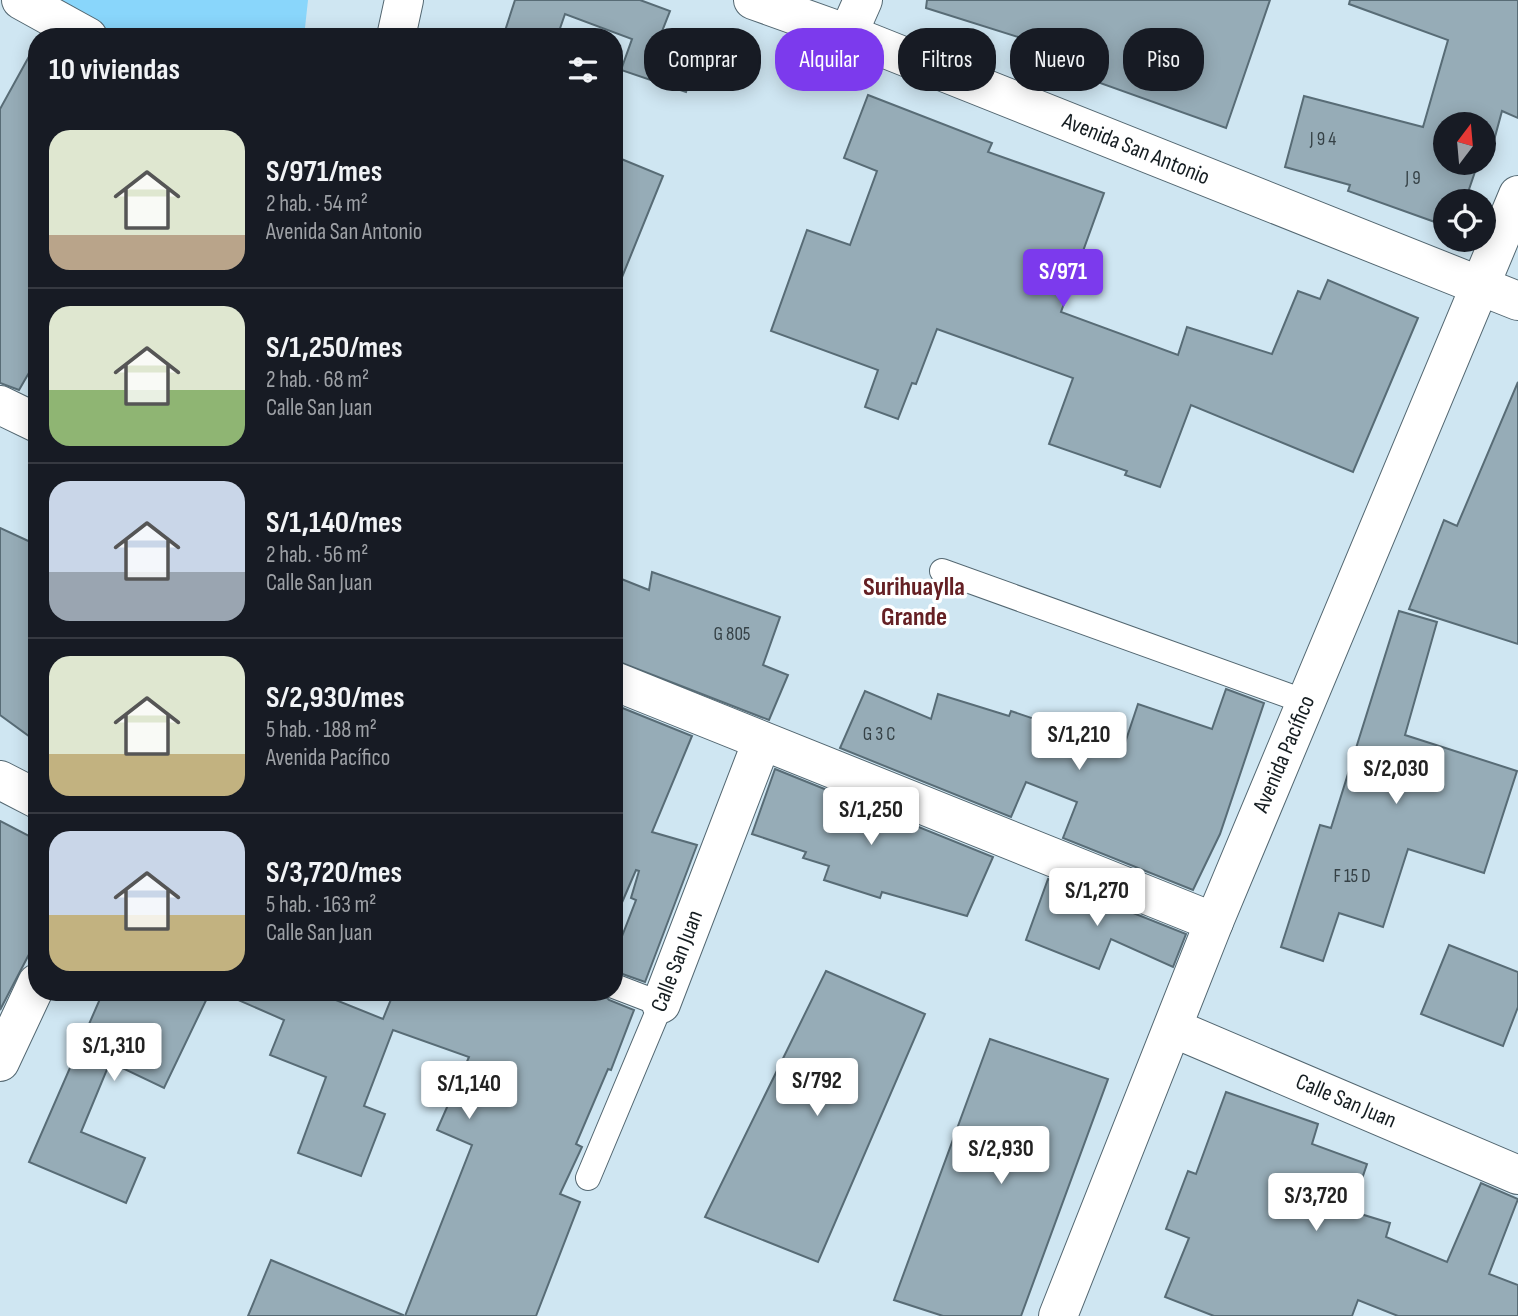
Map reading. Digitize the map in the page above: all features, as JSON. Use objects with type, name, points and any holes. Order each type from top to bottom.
[{"type":"street","points":[[21,0],[72,28]]},
{"type":"street","points":[[398,28],[404,0]]},
{"type":"street","name":"Avenida San Antonio","points":[[753,0],[856,17],[1518,302]]},
{"type":"street","name":"Avenida Pacífico","points":[[1058,1316],[1214,922],[1518,195]]},
{"type":"street","points":[[0,405],[28,419]]},
{"type":"street","points":[[623,685],[1214,922]]},
{"type":"street","name":"Calle San Juan","points":[[660,1004],[762,741]]},
{"type":"street","points":[[0,780],[28,794]]},
{"type":"street","points":[[0,1062],[29,1001]]},
{"type":"street","name":"Calle San Juan","points":[[1173,1027],[1518,1175]]},
{"type":"lane","points":[[942,571],[1306,702]]},
{"type":"lane","points":[[623,990],[660,1004]]},
{"type":"lane","name":"Calle San Juan","points":[[588,1178],[660,1004]]},
{"type":"shaded area","points":[[25,0],[308,0],[305,28],[76,28]]},
{"type":"building","points":[[515,0],[640,0],[670,11],[663,28],[644,28],[644,78],[623,71],[632,39],[623,36],[623,28],[603,28],[565,14],[560,28],[506,28]]},
{"type":"building","points":[[927,0],[1270,0],[1226,128],[1109,86],[1109,28],[1010,28],[1010,35],[926,8]]},
{"type":"building","points":[[1350,0],[1518,0],[1518,118],[1502,111],[1496,133],[1496,112],[1433,112],[1433,175],[1474,175],[1469,189],[1433,189],[1433,221],[1348,191],[1350,185],[1285,167],[1304,96],[1423,127],[1448,40],[1349,4]]},
{"type":"building","points":[[28,58],[28,374],[19,390],[0,383],[0,109]]},
{"type":"building","points":[[868,95],[992,143],[988,152],[1104,193],[1061,312],[1178,355],[1187,327],[1272,354],[1298,291],[1320,299],[1328,280],[1418,318],[1353,472],[1191,405],[1160,487],[1125,475],[1127,471],[1049,444],[1073,378],[937,329],[916,384],[912,383],[898,419],[865,407],[878,370],[771,331],[807,230],[850,245],[877,171],[844,158]]},
{"type":"building","points":[[623,160],[663,176],[623,275]]},
{"type":"building","points":[[1518,382],[1518,644],[1409,609],[1444,520],[1457,526]]},
{"type":"building","points":[[0,528],[28,541],[28,735],[0,715]]},
{"type":"building","points":[[652,572],[780,617],[763,665],[788,675],[769,720],[623,663],[623,580],[649,590]]},
{"type":"building","points":[[1399,611],[1437,622],[1405,735],[1517,771],[1484,873],[1408,849],[1383,927],[1339,913],[1323,961],[1281,947],[1320,825],[1331,828]]},
{"type":"building","points":[[1226,689],[1264,703],[1220,834],[1193,890],[1063,838],[1077,802],[1026,782],[1011,817],[840,748],[865,691],[931,719],[938,694],[1009,716],[1011,711],[1123,749],[1138,704],[1212,729]]},
{"type":"building","points":[[623,708],[692,736],[652,832],[697,845],[645,982],[623,974],[623,934],[636,900],[631,898],[639,871],[636,870],[623,900]]},
{"type":"building","points":[[775,769],[993,857],[967,916],[882,892],[880,898],[824,880],[829,866],[803,858],[806,852],[752,834]]},
{"type":"building","points":[[0,821],[28,835],[28,956],[0,1010]]},
{"type":"building","points":[[1048,879],[1186,934],[1173,967],[1111,939],[1099,969],[1026,940]]},
{"type":"building","points":[[1449,945],[1518,972],[1518,1007],[1503,1046],[1421,1014]]},
{"type":"building","points":[[826,971],[925,1014],[818,1262],[705,1217]]},
{"type":"building","points":[[99,1001],[206,1001],[164,1088],[110,1062],[81,1132],[145,1158],[126,1203],[29,1162]]},
{"type":"building","points":[[241,1001],[338,1001],[383,1019],[390,1001],[612,1001],[634,1010],[611,1070],[608,1069],[576,1144],[582,1147],[560,1194],[580,1202],[536,1316],[405,1316],[472,1145],[437,1130],[469,1057],[393,1030],[364,1106],[385,1114],[361,1176],[298,1153],[326,1077],[270,1055],[284,1020]]},
{"type":"building","points":[[990,1039],[1108,1079],[1021,1316],[943,1316],[894,1300]]},
{"type":"building","points":[[1226,1092],[1318,1124],[1312,1144],[1367,1164],[1351,1211],[1390,1223],[1386,1237],[1447,1262],[1481,1183],[1518,1199],[1489,1274],[1518,1285],[1518,1316],[1398,1316],[1358,1300],[1352,1316],[1214,1316],[1165,1297],[1189,1238],[1166,1229],[1188,1171],[1196,1174]]},
{"type":"building","points":[[271,1260],[403,1315],[403,1316],[248,1316]]},
{"type":"district","name":"Surihuaylla Grande","points":[[914,602]]}]
